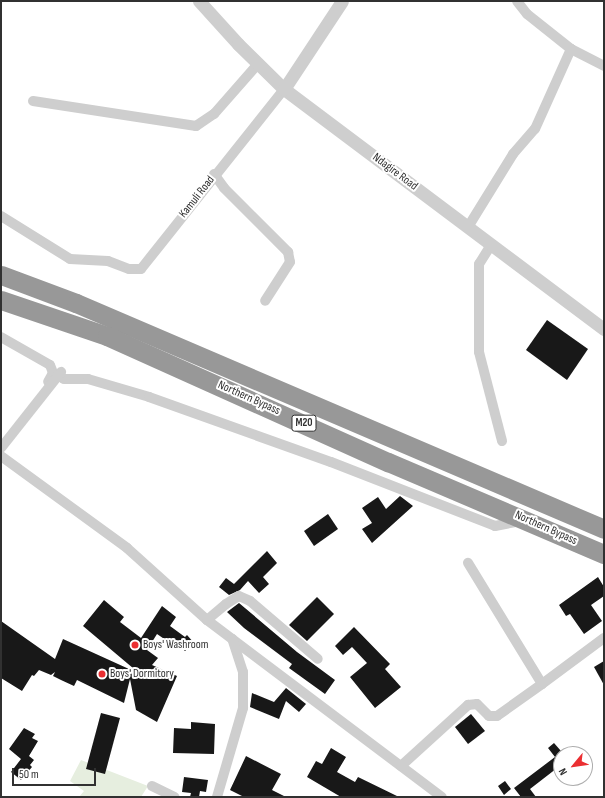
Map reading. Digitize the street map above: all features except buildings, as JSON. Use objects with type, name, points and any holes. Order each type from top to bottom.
[{"type":"highway","name":"Northern Bypass","points":[[1,275],[84,306],[604,529]]},
{"type":"highway","name":"Northern Bypass","points":[[1,300],[107,336],[388,462],[528,520],[604,554]]},
{"type":"street","name":"Ndagire Road","points":[[199,1],[258,64],[284,89],[604,329]]},
{"type":"street","name":"Kamuli Road","points":[[1,216],[70,258],[108,261],[129,269],[141,269],[214,174],[284,89],[342,1]]},
{"type":"street","points":[[517,1],[527,14],[571,49],[604,66]]},
{"type":"street","points":[[468,227],[512,154],[535,129],[571,49]]},
{"type":"street","points":[[33,101],[196,126],[214,114],[258,64]]},
{"type":"street","points":[[214,174],[224,188],[288,252],[290,262],[265,301]]},
{"type":"street","points":[[491,245],[479,264],[479,352],[502,441]]},
{"type":"street","points":[[1,337],[50,365],[52,377],[38,394],[41,397]]},
{"type":"street","points":[[1,448],[60,374],[64,379],[88,379],[149,397],[331,462],[495,526],[528,520]]},
{"type":"street","points":[[1,456],[126,548],[207,620],[442,797]]},
{"type":"street","points":[[468,563],[542,684]]},
{"type":"street","points":[[207,620],[226,604],[239,596],[250,601],[318,659]]},
{"type":"street","points":[[401,766],[468,705],[477,704],[489,716],[497,716],[604,638]]},
{"type":"street","points":[[217,797],[243,708],[243,672],[232,639]]},
{"type":"street","points":[[152,786],[175,797]]},
{"type":"green space","points":[[81,760],[148,786],[141,797],[79,797],[84,791],[70,781]]},
{"type":"place","name":"Boys' Washroom","points":[[135,645]]},
{"type":"place","name":"Boys' Dormitory","points":[[102,674]]}]
